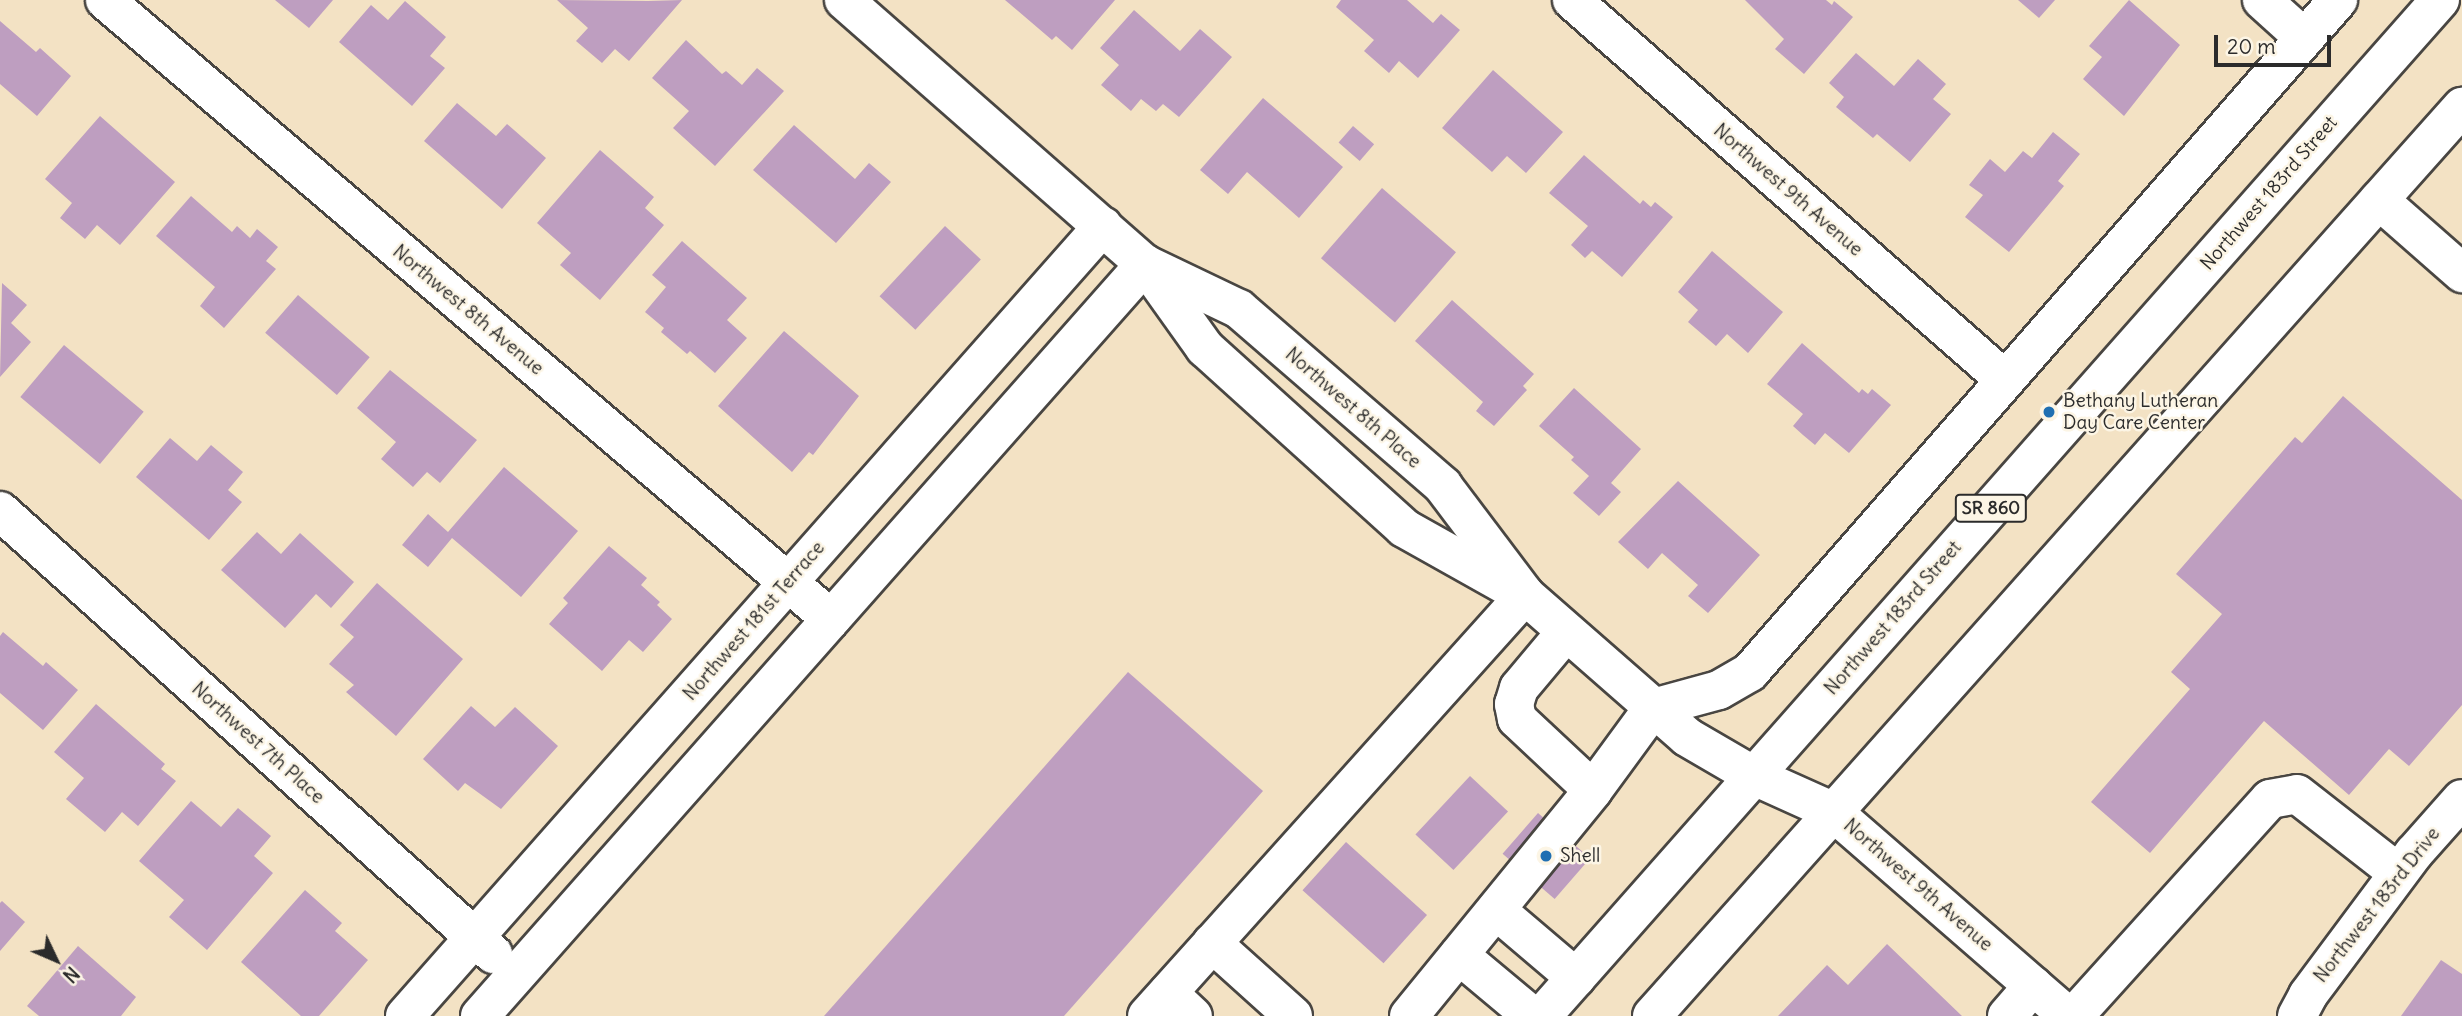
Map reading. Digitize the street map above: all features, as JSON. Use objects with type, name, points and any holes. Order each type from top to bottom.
[{"type":"street","name":"Northwest 8th Avenue","points":[[105,0],[831,619]]},
{"type":"street","name":"Northwest 8th Place","points":[[844,0],[1145,264],[1205,348],[1404,528],[1525,596],[1687,737],[1754,776]]},
{"type":"street","name":"Northwest 9th Avenue","points":[[1572,0],[2004,379]]},
{"type":"street","points":[[2262,0],[2304,38]]},
{"type":"street","points":[[1409,1016],[1593,790],[1653,708],[1718,690],[1750,671],[2338,0]]},
{"type":"street","name":"Northwest 183rd Street","points":[[1542,1016],[2440,0]]},
{"type":"street","points":[[1652,1016],[2462,107]]},
{"type":"street","points":[[2379,200],[2462,272]]},
{"type":"street","name":"Northwest 181st Terrace","points":[[405,1016],[1102,226]]},
{"type":"street","name":"Northwest 8th Place","points":[[1145,264],[1239,309],[1443,486],[1525,596]]},
{"type":"street","points":[[480,1016],[1145,264]]},
{"type":"street","name":"Northwest 7th Place","points":[[0,511],[517,975]]},
{"type":"street","points":[[1169,1008],[1212,943],[1525,596]]},
{"type":"street","points":[[1566,632],[1519,688],[1514,704],[1517,719],[1593,790]]},
{"type":"street","name":"Northwest 9th Avenue","points":[[1754,776],[1832,811],[2068,1016]]},
{"type":"street","points":[[2074,1016],[2270,799],[2297,794],[2398,873]]},
{"type":"street","name":"Northwest 183rd Drive","points":[[2297,1016],[2308,995],[2398,873],[2462,799]]},
{"type":"street","points":[[1496,910],[1576,978]]},
{"type":"street","points":[[1212,943],[1293,1016]]},
{"type":"street","points":[[1459,956],[1532,1016]]},
{"type":"street","points":[[2007,1016],[2033,986]]},
{"type":"building","points":[[275,0],[333,0],[309,28]]},
{"type":"building","points":[[557,0],[682,0],[629,61],[615,49],[602,63],[576,41],[588,28]]},
{"type":"building","points":[[1005,0],[1115,0],[1072,50],[1056,36],[1052,40]]},
{"type":"building","points":[[1341,0],[1407,0],[1433,23],[1441,14],[1460,30],[1418,78],[1399,61],[1389,73],[1364,51],[1374,40],[1336,7]]},
{"type":"building","points":[[1745,0],[1826,0],[1832,5],[1834,1],[1853,17],[1804,74],[1775,49],[1784,39]]},
{"type":"building","points":[[2018,0],[2055,0],[2039,18]]},
{"type":"building","points":[[2129,0],[2180,45],[2124,116],[2083,79],[2102,57],[2089,46]]},
{"type":"building","points":[[405,1],[446,37],[430,56],[445,68],[412,106],[339,42],[371,5],[388,20]]},
{"type":"building","points":[[1134,10],[1180,51],[1200,29],[1232,57],[1179,117],[1163,104],[1156,111],[1141,99],[1131,111],[1101,85],[1119,65],[1100,48]]},
{"type":"building","points":[[0,21],[36,52],[40,48],[71,76],[37,116],[0,84]]},
{"type":"building","points":[[686,40],[722,74],[726,71],[742,85],[757,68],[784,91],[715,166],[673,128],[689,111],[652,78]]},
{"type":"building","points":[[1856,53],[1894,86],[1918,59],[1946,84],[1933,99],[1951,114],[1910,162],[1877,134],[1873,138],[1836,107],[1844,97],[1829,83]]},
{"type":"building","points":[[1493,70],[1563,132],[1526,173],[1507,156],[1492,172],[1442,128]]},
{"type":"building","points":[[1263,98],[1343,167],[1299,218],[1247,172],[1228,194],[1200,170]]},
{"type":"building","points":[[457,103],[496,136],[507,124],[546,158],[502,209],[424,141]]},
{"type":"building","points":[[100,116],[175,182],[120,245],[97,225],[85,239],[60,218],[72,203],[45,179]]},
{"type":"building","points":[[794,125],[855,179],[869,163],[891,182],[836,243],[753,170]]},
{"type":"building","points":[[1353,126],[1374,144],[1360,161],[1339,143]]},
{"type":"building","points":[[2053,132],[2080,154],[2058,181],[2064,186],[2009,252],[1965,217],[1983,195],[1969,185],[1990,159],[2005,172],[2023,151],[2032,158]]},
{"type":"building","points":[[600,150],[654,197],[645,208],[664,225],[600,300],[560,265],[571,253],[537,223]]},
{"type":"building","points":[[1584,155],[1640,204],[1643,200],[1651,207],[1655,202],[1673,217],[1622,277],[1592,251],[1585,258],[1571,245],[1588,226],[1549,193]]},
{"type":"building","points":[[1382,188],[1456,252],[1395,322],[1321,258]]},
{"type":"building","points":[[191,196],[232,232],[237,226],[250,238],[257,229],[278,247],[266,261],[276,269],[224,328],[200,306],[215,287],[156,236]]},
{"type":"building","points":[[945,226],[981,259],[915,330],[880,296]]},
{"type":"building","points":[[682,241],[747,298],[727,320],[747,338],[715,373],[690,351],[687,354],[661,332],[664,328],[645,312],[666,287],[652,275]]},
{"type":"building","points":[[1712,251],[1783,312],[1748,353],[1727,334],[1716,346],[1688,322],[1698,310],[1678,292]]},
{"type":"building","points":[[2,283],[27,305],[11,323],[31,342],[0,377]]},
{"type":"building","points":[[298,295],[370,357],[337,395],[265,333]]},
{"type":"building","points":[[1452,300],[1534,374],[1523,386],[1527,390],[1494,426],[1476,411],[1483,402],[1415,341]]},
{"type":"building","points":[[784,331],[859,396],[813,455],[809,452],[792,472],[718,406]]},
{"type":"building","points":[[1802,343],[1859,393],[1862,389],[1868,394],[1872,389],[1891,405],[1849,453],[1825,433],[1815,445],[1803,435],[1793,426],[1803,414],[1767,384]]},
{"type":"building","points":[[64,345],[144,412],[100,464],[20,397]]},
{"type":"building","points":[[390,370],[477,440],[440,483],[427,472],[413,487],[381,459],[396,442],[357,408]]},
{"type":"building","points":[[1574,388],[1641,449],[1611,483],[1621,492],[1599,516],[1573,493],[1589,476],[1571,460],[1574,457],[1539,426]]},
{"type":"building","points":[[2343,396],[2462,500],[2462,705],[2409,766],[2389,749],[2349,795],[2264,721],[2150,853],[2091,802],[2190,689],[2171,672],[2222,614],[2176,574],[2295,437],[2302,443]]},
{"type":"building","points":[[170,438],[197,461],[211,445],[243,472],[228,490],[242,502],[209,540],[136,477]]},
{"type":"building","points":[[504,467],[578,531],[521,597],[452,538],[428,567],[402,545],[428,514],[448,532]]},
{"type":"building","points":[[1678,481],[1760,555],[1708,613],[1688,596],[1698,585],[1662,553],[1648,569],[1618,542]]},
{"type":"building","points":[[257,532],[281,554],[300,533],[354,582],[331,608],[316,594],[285,628],[221,570]]},
{"type":"building","points":[[609,546],[647,578],[641,585],[660,602],[657,605],[672,619],[643,652],[629,640],[602,671],[549,624],[568,603],[563,598]]},
{"type":"building","points":[[377,583],[463,659],[396,736],[346,692],[354,685],[329,664],[354,637],[340,625]]},
{"type":"building","points":[[3,632],[43,666],[46,662],[78,690],[43,730],[0,693],[0,636]]},
{"type":"building","points":[[1128,672],[1263,791],[1064,1016],[824,1016]]},
{"type":"building","points":[[96,704],[165,764],[161,769],[176,781],[138,826],[122,812],[105,832],[66,799],[84,778],[54,752]]},
{"type":"building","points":[[471,706],[495,727],[515,707],[558,746],[501,809],[465,783],[458,791],[423,759]]},
{"type":"building","points":[[1470,776],[1508,811],[1453,870],[1415,835]]},
{"type":"building","points":[[191,801],[221,827],[238,808],[271,836],[254,856],[273,873],[207,950],[169,917],[184,900],[139,861]]},
{"type":"building","name":"Shell","points":[[1538,813],[1590,858],[1555,899],[1503,854]]},
{"type":"building","points":[[1346,842],[1427,915],[1384,963],[1303,890]]},
{"type":"building","points":[[305,890],[342,923],[335,931],[368,960],[319,1016],[301,1016],[241,962]]},
{"type":"building","points":[[2,901],[25,922],[0,951],[0,903]]},
{"type":"building","points":[[1887,944],[1962,1016],[1778,1016],[1827,965],[1848,985]]},
{"type":"building","points":[[78,946],[136,997],[121,1016],[39,1016],[27,1006]]},
{"type":"building","points":[[2441,960],[2462,974],[2462,1016],[2401,1016]]},
{"type":"place","name":"Bethany Lutheran Day Care Center","points":[[2049,412]]},
{"type":"place","name":"Shell","points":[[1546,856]]}]
